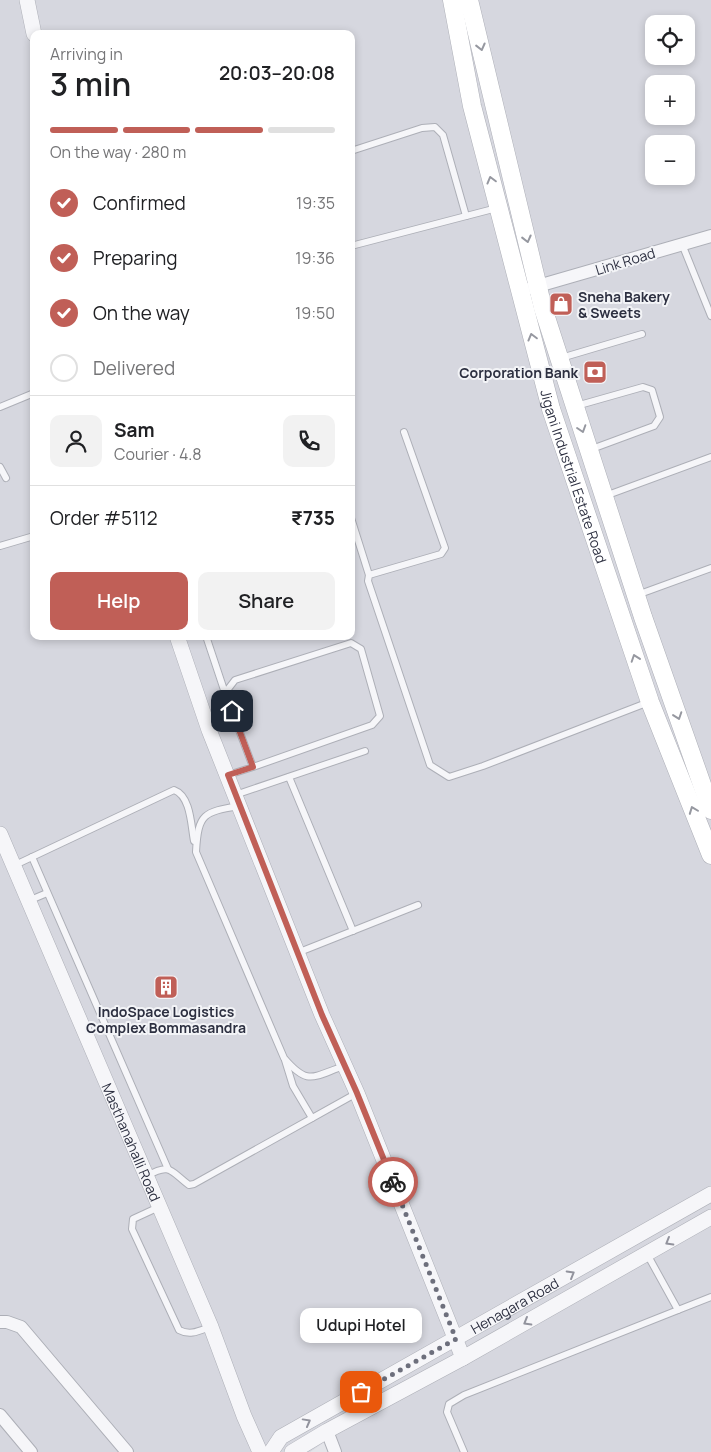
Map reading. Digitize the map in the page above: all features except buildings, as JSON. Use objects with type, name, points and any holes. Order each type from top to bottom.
[{"type":"main road","name":"Jigani Industrial Estate Road","points":[[452,0],[472,106],[551,409],[650,702],[711,855]]},
{"type":"main road","name":"Jigani Industrial Estate Road","points":[[469,0],[544,308],[636,596],[711,810]]},
{"type":"street","points":[[27,0],[33,30]]},
{"type":"street","name":"Link Road","points":[[520,291],[711,236]]},
{"type":"street","points":[[179,640],[210,730],[297,952],[322,1015],[357,1093],[463,1358]]},
{"type":"street","name":"Masthanahalli Road","points":[[0,834],[212,1327],[244,1416],[260,1452]]},
{"type":"street","name":"Henagara Road","points":[[271,1452],[281,1437],[711,1194]]},
{"type":"street","name":"Henagara Road","points":[[292,1452],[326,1431],[463,1358],[711,1217]]},
{"type":"street","points":[[0,1322],[21,1326],[127,1452]]},
{"type":"street","points":[[0,1415],[31,1452]]},
{"type":"street","points":[[326,1431],[336,1452]]},
{"type":"lane","points":[[355,150],[422,128],[435,127],[443,135],[466,216]]},
{"type":"lane","points":[[355,245],[498,207]]},
{"type":"lane","points":[[682,244],[711,316]]},
{"type":"lane","points":[[560,359],[642,334]]},
{"type":"lane","points":[[575,406],[643,387],[652,390],[660,417],[654,426],[589,450]]},
{"type":"lane","points":[[0,407],[30,395]]},
{"type":"lane","points":[[369,575],[441,554],[445,548],[404,432]]},
{"type":"lane","points":[[604,496],[711,457]]},
{"type":"lane","points":[[0,467],[6,478]]},
{"type":"lane","points":[[355,531],[369,575],[368,581],[430,765],[448,777],[482,766],[650,702]]},
{"type":"lane","points":[[0,546],[30,537]]},
{"type":"lane","points":[[636,596],[711,568]]},
{"type":"lane","points":[[207,640],[224,692],[253,767]]},
{"type":"lane","points":[[224,692],[235,680],[351,643],[361,649],[380,716],[372,725],[228,775]]},
{"type":"lane","points":[[196,852],[198,831],[208,813],[289,777],[365,751]]},
{"type":"lane","points":[[289,777],[353,931]]},
{"type":"lane","points":[[13,866],[174,790],[183,796],[196,852],[284,1058],[293,1086],[312,1118]]},
{"type":"lane","points":[[32,858],[168,1169]]},
{"type":"lane","points":[[28,901],[47,893]]},
{"type":"lane","points":[[297,952],[418,905]]},
{"type":"lane","points":[[284,1058],[303,1076],[314,1076],[345,1066]]},
{"type":"lane","points":[[146,1177],[158,1170],[168,1169],[176,1173],[189,1185],[194,1184],[357,1093]]},
{"type":"lane","points":[[159,1207],[133,1220],[132,1229],[179,1330],[184,1333],[190,1333],[212,1327]]},
{"type":"lane","points":[[647,1254],[678,1310]]},
{"type":"lane","points":[[464,1452],[446,1412],[449,1404],[464,1395],[711,1297]]},
{"type":"shaded area","points":[[0,0],[711,0],[711,1452],[336,1452],[329,1439],[310,1452],[0,1452]]},
{"type":"way so far","points":[[361,1392],[456,1339],[393,1182]]},
{"type":"place","name":"Sneha Bakery & Sweets","points":[[561,304]]},
{"type":"place","name":"Corporation Bank","points":[[595,372]]},
{"type":"place","name":"IndoSpace Logistics Complex Bommasandra","points":[[166,987]]},
{"type":"place","name":"Udupi Hotel","points":[[361,1392]]},
{"type":"route","points":[[232,711],[253,767],[228,775],[322,1015],[357,1093],[393,1182]]}]
